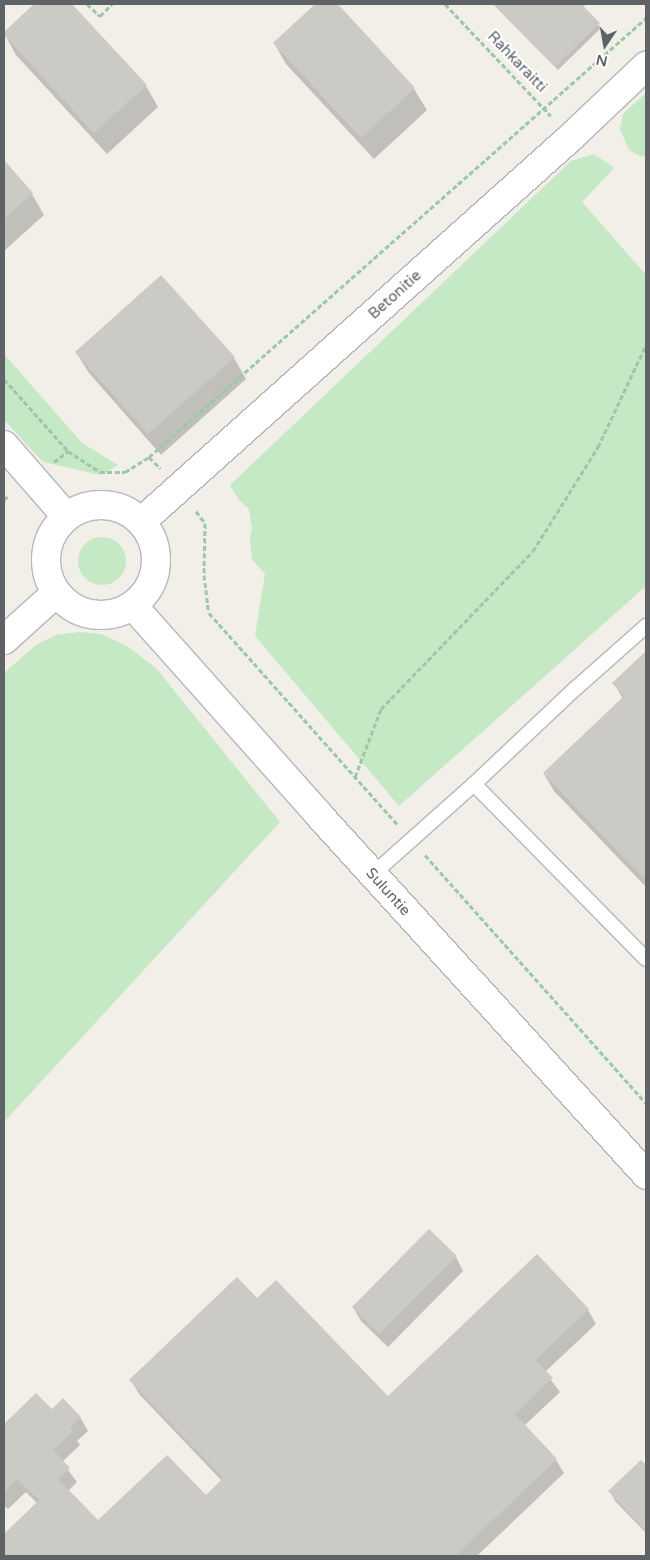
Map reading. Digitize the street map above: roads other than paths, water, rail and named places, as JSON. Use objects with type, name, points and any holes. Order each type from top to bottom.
[{"type":"street","name":"Betonitie","points":[[142,521],[570,138],[646,66]]},
{"type":"street","points":[[4,445],[66,516]]},
{"type":"street","points":[[91,505],[118,507],[142,521],[156,549],[154,573],[153,581],[134,606],[106,616],[78,612],[56,593],[45,567],[49,539],[66,516],[91,505]]},
{"type":"street","points":[[4,640],[56,593]]},
{"type":"street","name":"Suluntie","points":[[134,606],[373,874],[646,1175]]},
{"type":"lane","points":[[373,874],[646,626]]},
{"type":"lane","points":[[474,784],[646,959]]}]
